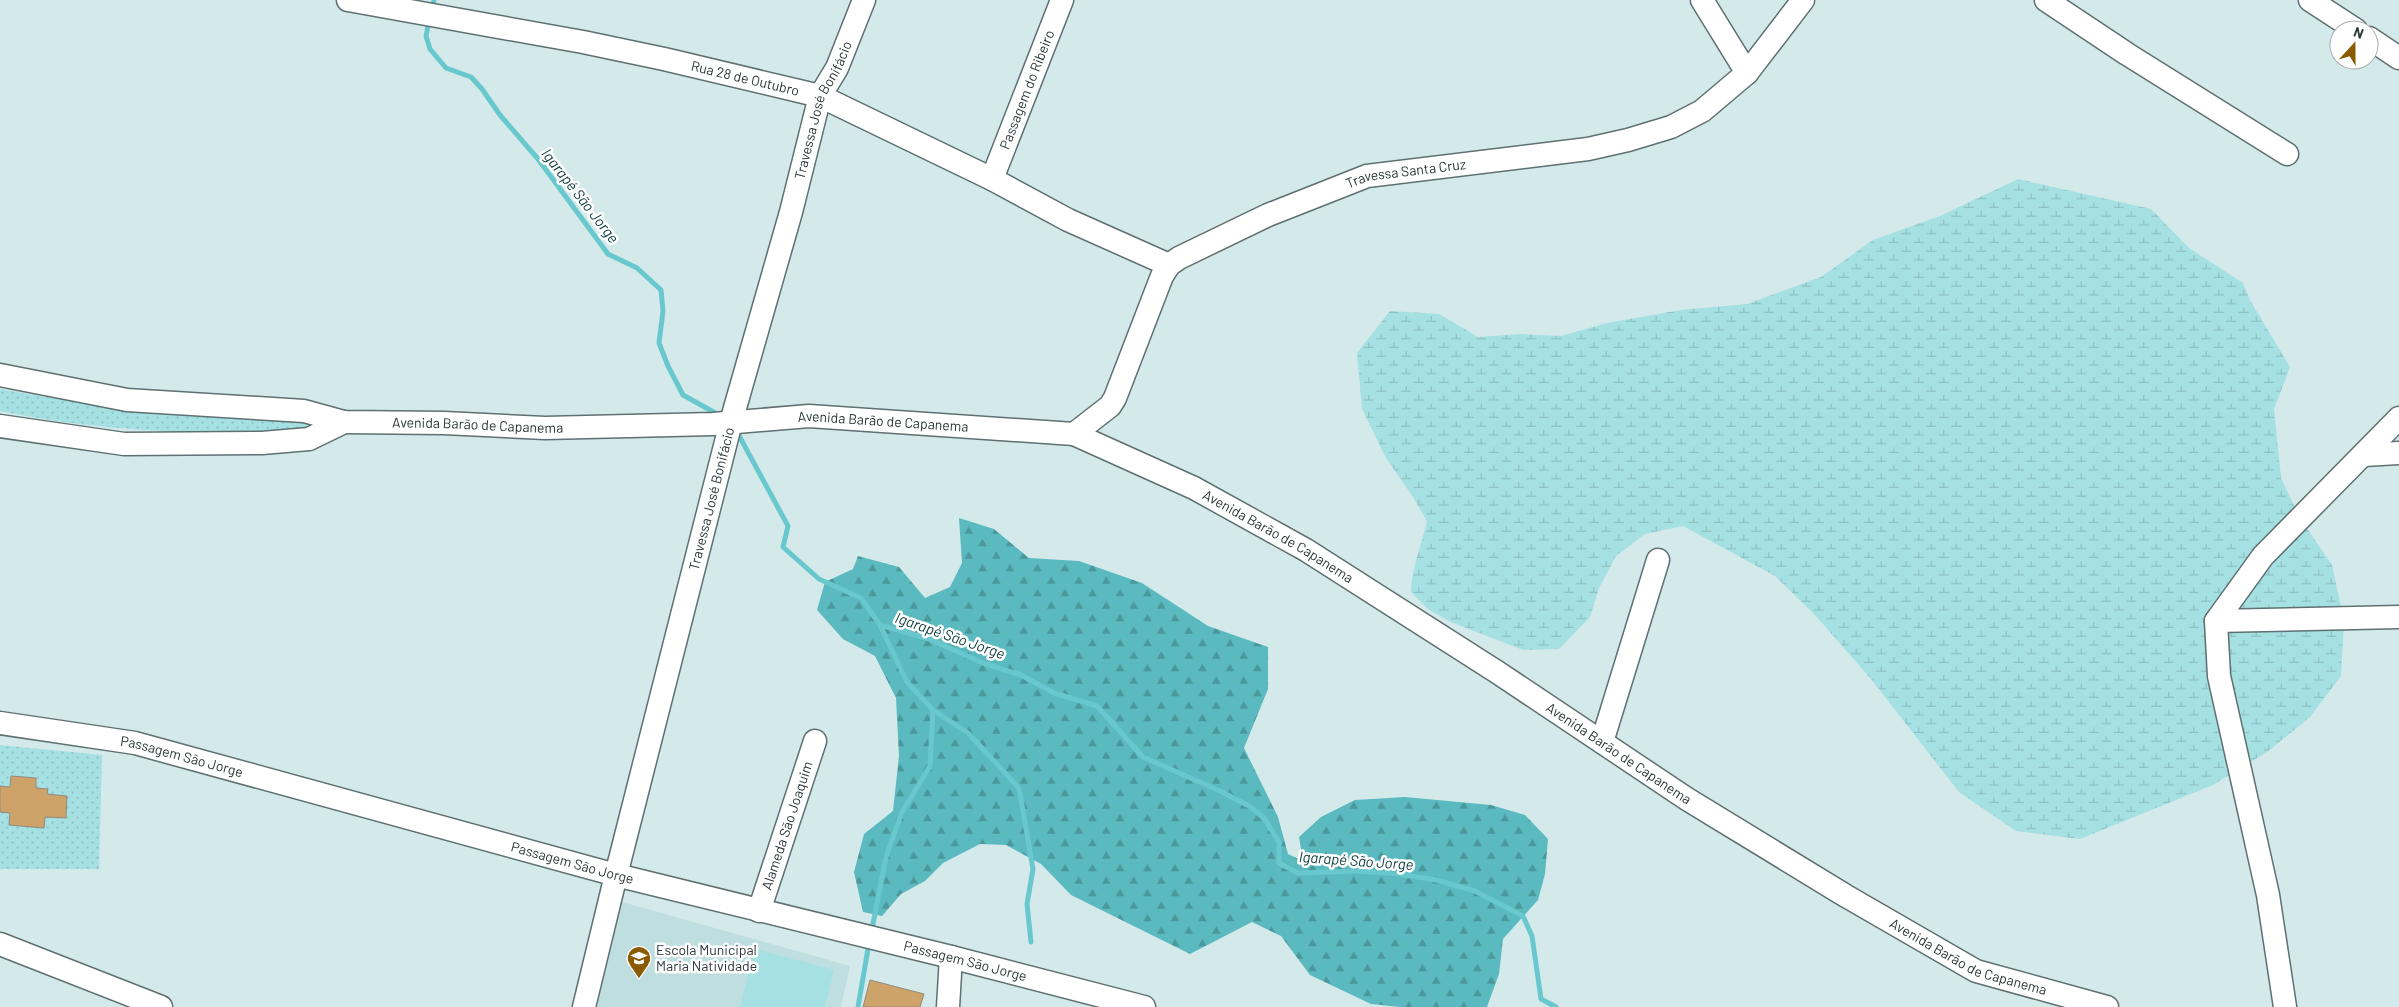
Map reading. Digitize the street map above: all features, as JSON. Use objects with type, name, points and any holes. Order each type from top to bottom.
[{"type":"street","name":"Rua 28 de Outubro","points":[[348,0],[583,42],[820,96],[992,179],[1068,220],[1169,265]]},
{"type":"street","name":"Travessa José Bonifácio","points":[[584,1007],[731,422],[791,212],[820,96],[837,68],[864,0]]},
{"type":"street","name":"Passagem do Ribeiro","points":[[992,179],[1062,0]]},
{"type":"street","points":[[1702,0],[1747,73]]},
{"type":"street","name":"Travessa Santa Cruz","points":[[1169,265],[1179,258],[1268,215],[1367,176],[1588,149],[1671,127],[1702,111],[1747,73],[1803,0]]},
{"type":"street","points":[[2046,0],[2127,54],[2288,154]]},
{"type":"street","points":[[2310,0],[2341,20]]},
{"type":"street","points":[[2379,45],[2399,58]]},
{"type":"street","points":[[1074,434],[1110,406],[1120,390],[1157,286],[1169,265]]},
{"type":"street","name":"Avenida Barão de Capanema","points":[[0,375],[127,400],[304,411],[344,422],[444,423],[545,428],[731,422],[809,416],[1074,434],[1194,488],[1306,550],[1498,672],[1687,799],[1846,896],[1976,970],[2107,1007]]},
{"type":"street","points":[[2284,1007],[2268,895],[2219,676],[2216,621],[2263,556],[2399,418]]},
{"type":"street","name":"Avenida Barão de Capanema","points":[[0,426],[124,444],[262,443],[309,439],[344,422]]},
{"type":"street","points":[[2364,455],[2399,453]]},
{"type":"street","points":[[1602,742],[1658,560]]},
{"type":"street","points":[[2216,621],[2399,617]]},
{"type":"street","name":"Passagem São Jorge","points":[[0,723],[135,743],[616,875],[952,957],[1144,1007]]},
{"type":"street","name":"Alameda São Joaquim","points":[[759,911],[815,741]]},
{"type":"street","points":[[0,944],[161,1007]]},
{"type":"street","points":[[948,1007],[952,957]]},
{"type":"shaded area","points":[[622,902],[850,966],[841,1007],[597,1007]]},
{"type":"green space","points":[[2018,179],[2151,209],[2189,248],[2243,283],[2250,300],[2290,367],[2274,409],[2281,478],[2300,518],[2332,565],[2344,621],[2341,676],[2310,717],[2267,752],[2213,785],[2080,839],[2016,831],[1959,792],[1871,679],[1815,615],[1775,576],[1683,526],[1645,534],[1616,556],[1599,588],[1590,617],[1559,649],[1523,650],[1451,622],[1429,610],[1411,592],[1415,565],[1427,521],[1386,458],[1362,409],[1357,353],[1390,311],[1439,314],[1478,337],[1521,334],[1561,336],[1607,323],[1681,310],[1747,304],[1821,277],[1873,240],[1940,216]]},
{"type":"green space","points":[[0,389],[114,406],[189,414],[304,422],[308,426],[303,430],[189,432],[75,424],[0,411]]},
{"type":"green space","points":[[959,518],[994,529],[1029,558],[1079,561],[1142,583],[1208,626],[1268,647],[1268,689],[1244,748],[1278,817],[1288,854],[1303,861],[1299,837],[1321,817],[1355,800],[1405,797],[1491,805],[1525,815],[1548,839],[1545,874],[1538,900],[1503,939],[1499,974],[1487,1007],[1400,1007],[1371,1004],[1310,975],[1281,936],[1252,922],[1190,954],[1071,895],[1041,864],[1006,845],[980,844],[943,863],[925,881],[901,894],[882,916],[863,912],[854,872],[864,834],[893,811],[899,756],[896,698],[875,656],[843,639],[817,610],[825,582],[853,569],[858,556],[899,567],[925,598],[950,587],[962,563]]},
{"type":"green space","points":[[0,745],[102,755],[99,869],[0,869]]},
{"type":"green space","points":[[755,949],[834,970],[825,1007],[740,1007]]},
{"type":"building","points":[[11,776],[36,778],[36,788],[48,789],[47,794],[67,796],[66,818],[45,817],[44,828],[9,825],[10,813],[0,812],[0,786],[10,787]]},
{"type":"building","points":[[870,980],[924,994],[920,1007],[863,1007]]},
{"type":"waterway","name":"Igarapé São Jorge","points":[[432,10],[434,0]]},
{"type":"waterway","name":"Igarapé São Jorge","points":[[429,21],[426,36],[430,49],[446,68],[471,77],[482,89],[500,115],[538,159],[608,254],[637,268],[661,290],[663,311],[659,343],[668,366],[683,395],[719,415]]},
{"type":"waterway","name":"Igarapé São Jorge","points":[[736,430],[788,526],[783,547],[819,579],[861,598],[880,625],[929,639],[983,663],[1021,675],[1054,693],[1097,706],[1143,757],[1220,791],[1249,806],[1264,818],[1279,842],[1279,863],[1298,873],[1358,871],[1399,874],[1436,880],[1475,891],[1523,916],[1532,936],[1541,999],[1556,1007]]},
{"type":"waterway","points":[[872,929],[886,857],[902,812],[930,766],[933,710],[907,682],[880,625]]},
{"type":"waterway","points":[[933,710],[968,733],[1019,788],[1033,869],[1027,904],[1031,942]]},
{"type":"waterway","points":[[858,1007],[868,949]]},
{"type":"place","name":"Escola Municipal Maria Natividade","points":[[639,979]]}]
